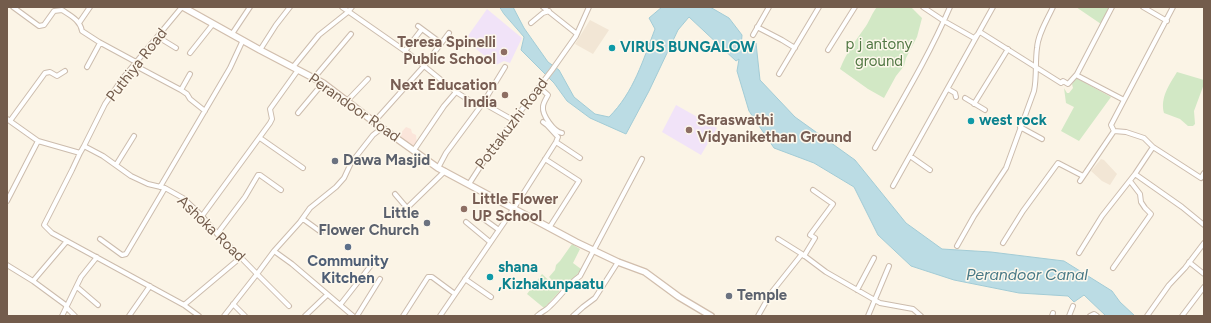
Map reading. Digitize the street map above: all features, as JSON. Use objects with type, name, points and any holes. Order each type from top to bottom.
[{"type":"main road","name":"Perandoor Road","points":[[184,7],[260,50],[323,83],[438,168],[594,251],[645,272],[679,297],[711,316]]},
{"type":"street","points":[[12,7],[39,26],[44,25],[54,11],[60,9],[76,19],[82,31],[181,90],[205,111]]},
{"type":"street","points":[[79,23],[90,7]]},
{"type":"street","name":"Puthiya Road","points":[[84,146],[105,104],[135,63],[184,7]]},
{"type":"street","points":[[232,34],[250,7]]},
{"type":"street","points":[[260,50],[290,7]]},
{"type":"street","points":[[342,7],[405,51],[456,92],[480,108]]},
{"type":"street","points":[[202,216],[260,138],[272,119],[270,109],[319,34],[348,12],[352,7]]},
{"type":"street","points":[[543,7],[577,34]]},
{"type":"street","name":"Pottakuzhi Road","points":[[469,184],[491,150],[556,65],[577,34],[589,7]]},
{"type":"street","points":[[753,35],[769,7]]},
{"type":"street","points":[[779,74],[819,7]]},
{"type":"street","points":[[828,50],[855,7]]},
{"type":"street","points":[[923,7],[974,38],[980,32]]},
{"type":"street","points":[[875,148],[944,21],[950,7]]},
{"type":"street","points":[[893,186],[993,7]]},
{"type":"street","points":[[957,246],[974,216],[1006,168],[1034,91],[1036,83],[1039,39],[1053,7]]},
{"type":"street","points":[[980,32],[1008,48],[1061,83],[1063,81],[1068,84],[1077,74],[1112,7]]},
{"type":"street","points":[[1143,7],[1167,21]]},
{"type":"street","points":[[1114,131],[1110,125],[1174,7]]},
{"type":"street","points":[[531,23],[543,13],[549,11]]},
{"type":"street","points":[[190,53],[213,24]]},
{"type":"street","points":[[418,26],[441,43]]},
{"type":"street","points":[[757,27],[795,48]]},
{"type":"street","points":[[405,51],[422,29]]},
{"type":"street","points":[[374,122],[424,66],[449,33]]},
{"type":"street","points":[[314,78],[351,34]]},
{"type":"street","points":[[158,37],[176,48]]},
{"type":"street","points":[[100,239],[122,255],[126,254],[230,68],[243,40]]},
{"type":"street","points":[[87,66],[100,42]]},
{"type":"street","points":[[974,104],[1008,48]]},
{"type":"street","points":[[438,168],[446,153],[480,108],[505,67]]},
{"type":"street","points":[[66,71],[57,76],[50,72],[45,73],[8,120],[38,140],[80,153]]},
{"type":"street","points":[[181,90],[190,74]]},
{"type":"street","points":[[1077,74],[1094,85],[1124,100]]},
{"type":"street","points":[[347,101],[368,79]]},
{"type":"street","points":[[298,112],[323,83]]},
{"type":"street","points":[[539,87],[548,95],[543,106],[544,112],[552,126],[558,132],[562,133]]},
{"type":"street","points":[[948,89],[955,93],[956,97]]},
{"type":"street","points":[[414,150],[444,106],[456,92]]},
{"type":"street","points":[[965,98],[985,110]]},
{"type":"street","points":[[483,103],[513,120]]},
{"type":"street","points":[[440,316],[514,208],[556,142],[558,137],[543,122]]},
{"type":"street","points":[[1020,127],[1042,139]]},
{"type":"street","name":"Ashoka Road","points":[[84,146],[103,156],[131,176],[163,188],[183,198],[257,274],[274,251],[303,219],[310,208],[336,187],[344,178],[351,163],[362,148],[373,135],[382,128]]},
{"type":"street","points":[[1114,131],[1126,132],[1144,138],[1153,147],[1201,178],[1204,173]]},
{"type":"street","points":[[1080,181],[1114,131]]},
{"type":"street","points":[[116,165],[134,136]]},
{"type":"street","points":[[260,138],[303,168]]},
{"type":"street","points":[[7,201],[38,140]]},
{"type":"street","points":[[556,142],[580,158]]},
{"type":"street","points":[[84,146],[44,225],[52,233],[150,286],[199,316]]},
{"type":"street","points":[[1079,253],[1102,216],[1130,181],[1153,147]]},
{"type":"street","points":[[910,156],[930,170]]},
{"type":"street","points":[[546,159],[578,181],[549,228]]},
{"type":"street","points":[[537,316],[550,307],[561,293],[580,276],[642,159]]},
{"type":"street","points":[[1003,243],[1023,211],[1058,163],[1083,176]]},
{"type":"street","points":[[395,194],[408,208],[445,171]]},
{"type":"street","points":[[1135,174],[1182,207],[1204,225]]},
{"type":"street","points":[[218,234],[245,197],[258,175],[281,190]]},
{"type":"street","points":[[1113,268],[1151,214],[1141,202],[1140,194],[1130,181]]},
{"type":"street","points":[[758,316],[772,293],[815,238],[810,235],[833,204],[813,190]]},
{"type":"street","points":[[481,217],[499,230]]},
{"type":"street","points":[[303,219],[321,232]]},
{"type":"street","points":[[466,222],[490,242]]},
{"type":"street","points":[[778,239],[826,272],[875,300],[889,305],[913,310],[921,316]]},
{"type":"street","points":[[33,281],[67,241]]},
{"type":"street","points":[[1147,316],[1169,285],[1204,243]]},
{"type":"street","points":[[274,251],[298,269],[347,314],[353,316]]},
{"type":"street","points":[[62,316],[81,277],[97,257]]},
{"type":"street","points":[[184,306],[240,258]]},
{"type":"street","points":[[857,290],[874,258]]},
{"type":"street","points":[[340,306],[376,259]]},
{"type":"street","points":[[573,316],[595,298],[618,262]]},
{"type":"street","points":[[1189,262],[1204,274]]},
{"type":"street","points":[[7,265],[33,281],[67,306],[75,316]]},
{"type":"street","points":[[868,316],[889,266]]},
{"type":"street","points":[[224,316],[257,274],[289,306]]},
{"type":"street","points":[[403,316],[428,277],[432,277],[455,294]]},
{"type":"street","points":[[357,316],[380,279]]},
{"type":"street","points":[[465,279],[491,297]]},
{"type":"street","points":[[129,316],[150,286]]},
{"type":"street","points":[[77,287],[98,305]]},
{"type":"street","points":[[1182,316],[1204,287]]},
{"type":"street","points":[[305,316],[327,295]]},
{"type":"street","points":[[233,304],[245,316]]},
{"type":"street","points":[[1069,316],[1073,306]]},
{"type":"street","points":[[1090,316],[1094,314],[1097,316]]},
{"type":"shaded area","points":[[487,9],[522,38],[510,63],[504,61],[496,65],[465,40]]},
{"type":"shaded area","points":[[590,20],[609,30],[593,54],[575,44]]},
{"type":"shaded area","name":"Saraswathi Vidyanikethan Ground","points":[[676,105],[717,128],[701,155],[662,132]]},
{"type":"shaded area","points":[[406,127],[411,129],[412,133],[416,135],[417,145],[414,147],[402,139],[399,135]]},
{"type":"shaded area","points":[[1101,159],[1104,160],[1117,174],[1110,185],[1102,181],[1091,171]]},
{"type":"green space","name":"p j antony ground","points":[[877,7],[911,7],[922,18],[917,37],[906,58],[904,66],[896,76],[884,98],[868,89],[840,69],[848,52]]},
{"type":"green space","points":[[1076,7],[1110,7],[1101,24]]},
{"type":"green space","points":[[1177,72],[1204,80],[1204,84],[1194,111],[1195,124],[1193,126],[1188,126],[1180,119],[1164,113],[1164,97]]},
{"type":"green space","points":[[1076,78],[1111,97],[1079,141],[1061,131],[1074,107],[1066,103],[1064,88],[1067,93],[1069,93],[1073,88],[1072,84]]},
{"type":"green space","points":[[572,244],[580,249],[573,263],[581,269],[577,275],[561,290],[549,277]]},
{"type":"green space","points":[[542,274],[560,291],[544,308],[527,294]]},
{"type":"water","name":"Perandoor Canal","points":[[500,7],[513,7],[524,28],[548,62],[559,70],[574,97],[595,114],[609,117],[625,97],[642,64],[655,29],[649,18],[662,7],[710,7],[729,18],[742,35],[741,48],[756,43],[760,80],[795,117],[855,160],[906,223],[942,249],[991,252],[1064,261],[1112,291],[1120,302],[1135,316],[1106,316],[1084,295],[1074,302],[1068,296],[1019,293],[954,280],[911,266],[878,235],[854,187],[814,163],[774,148],[749,111],[737,71],[739,59],[736,61],[689,17],[678,30],[649,91],[626,134],[590,118],[567,101],[554,83],[521,50],[524,37],[504,14]]},
{"type":"place","name":"VIRUS BUNGALOW","points":[[612,48]]},
{"type":"place","name":"Teresa Spinelli Public School","points":[[504,52]]},
{"type":"place","name":"Next Education India","points":[[505,95]]},
{"type":"place","name":"west rock","points":[[971,121]]},
{"type":"place","name":"Saraswathi Vidyanikethan Ground","points":[[689,130]]},
{"type":"place","name":"Dawa Masjid","points":[[335,161]]},
{"type":"place","name":"Little Flower UP School","points":[[464,209]]},
{"type":"place","name":"Little Flower Church","points":[[427,223]]},
{"type":"place","name":"Community Kitchen","points":[[348,247]]},
{"type":"place","name":"shana ,Kizhakunpaatu","points":[[490,277]]},
{"type":"place","name":"Temple","points":[[729,296]]}]
